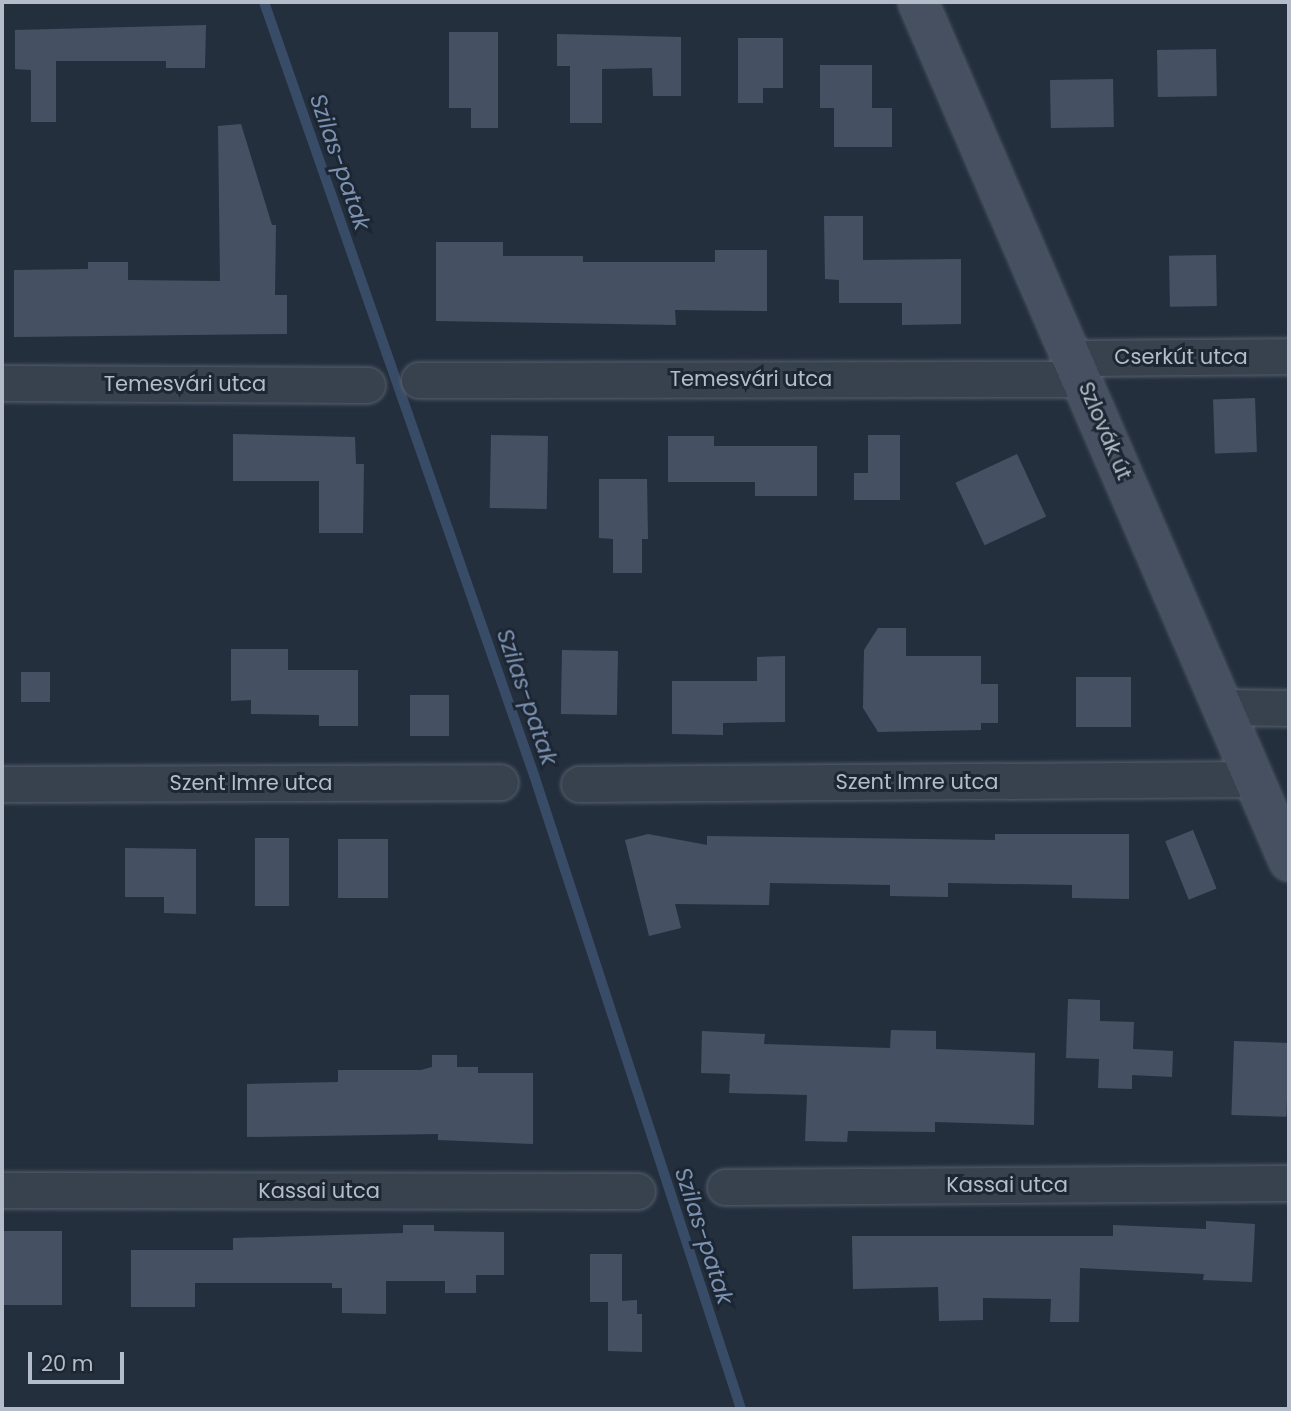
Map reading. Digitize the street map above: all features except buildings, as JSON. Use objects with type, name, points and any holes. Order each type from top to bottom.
[{"type":"main road","name":"Szlovák út","points":[[918,2],[1289,861]]},
{"type":"street","name":"Cserkút utca","points":[[1077,368],[1289,356]]},
{"type":"street","name":"Temesvári utca","points":[[419,380],[1077,368]]},
{"type":"street","name":"Temesvári utca","points":[[2,383],[367,385]]},
{"type":"street","points":[[1224,708],[1289,708]]},
{"type":"street","name":"Szent Imre utca","points":[[579,784],[1254,779]]},
{"type":"street","name":"Szent Imre utca","points":[[2,784],[500,782]]},
{"type":"street","name":"Kassai utca","points":[[725,1187],[1289,1183]]},
{"type":"street","name":"Kassai utca","points":[[2,1190],[637,1191]]},
{"type":"waterway","name":"Szilas-patak","points":[[264,2],[534,775],[741,1409]]}]
